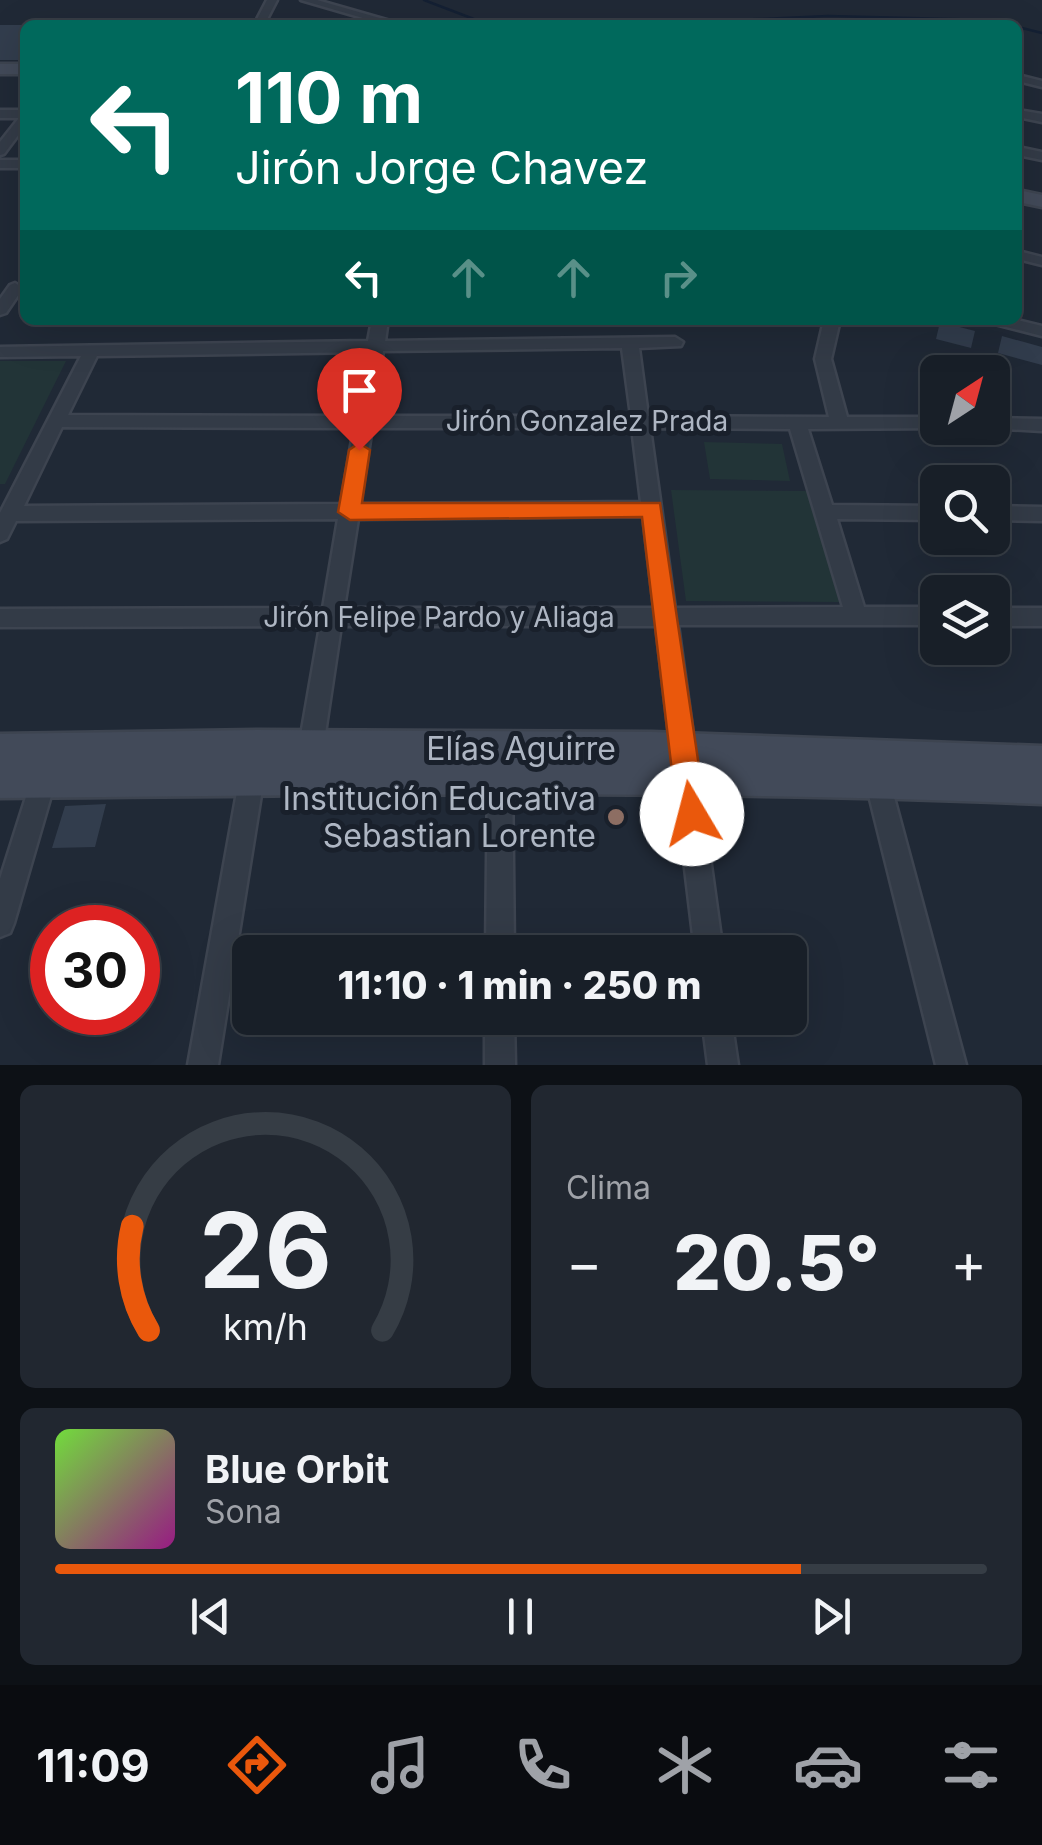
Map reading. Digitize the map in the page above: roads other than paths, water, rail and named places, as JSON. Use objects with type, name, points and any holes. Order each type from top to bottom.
[{"type":"street","points":[[306,0],[380,20]]},
{"type":"street","points":[[0,151],[20,123]]},
{"type":"street","points":[[0,310],[13,288]]},
{"type":"street","points":[[311,748],[379,325]]},
{"type":"street","points":[[831,325],[823,358],[840,422]]},
{"type":"street","points":[[1017,325],[1042,331]]},
{"type":"street","points":[[630,342],[707,935]]},
{"type":"street","points":[[0,352],[675,342]]},
{"type":"street","points":[[0,534],[9,514],[10,493],[56,420],[91,352]]},
{"type":"street","name":"Jirón Gonzalez Prada","points":[[56,420],[920,423]]},
{"type":"street","points":[[797,422],[856,615]]},
{"type":"street","points":[[1010,424],[1042,425]]},
{"type":"street","points":[[9,514],[652,509]]},
{"type":"street","points":[[824,512],[920,513]]},
{"type":"street","points":[[1010,514],[1042,514]]},
{"type":"street","name":"Jirón Felipe Pardo y Aliaga","points":[[0,618],[920,616]]},
{"type":"street","points":[[1010,616],[1042,617]]},
{"type":"street","name":"Elías Aguirre","points":[[254,762],[311,748],[500,763]]},
{"type":"street","name":"Elías Aguirre","points":[[0,750],[48,764],[1042,763]]},
{"type":"street","points":[[204,1065],[254,762]]},
{"type":"street","points":[[500,763],[500,935]]},
{"type":"street","points":[[0,924],[48,764]]},
{"type":"street","name":"Elías Aguirre","points":[[0,780],[48,764]]},
{"type":"street","points":[[874,766],[951,1065]]},
{"type":"street","name":"Elías Aguirre","points":[[874,766],[1042,786]]},
{"type":"street","points":[[500,1035],[500,1065]]},
{"type":"street","points":[[719,1035],[723,1065]]},
{"type":"waterway","points":[[424,0],[476,20]]},
{"type":"waterway","points":[[737,20],[828,16],[992,20]]},
{"type":"waterway","points":[[1022,28],[1042,33]]},
{"type":"place","name":"Institución Educativa Sebastian Lorente","points":[[616,817]]}]
